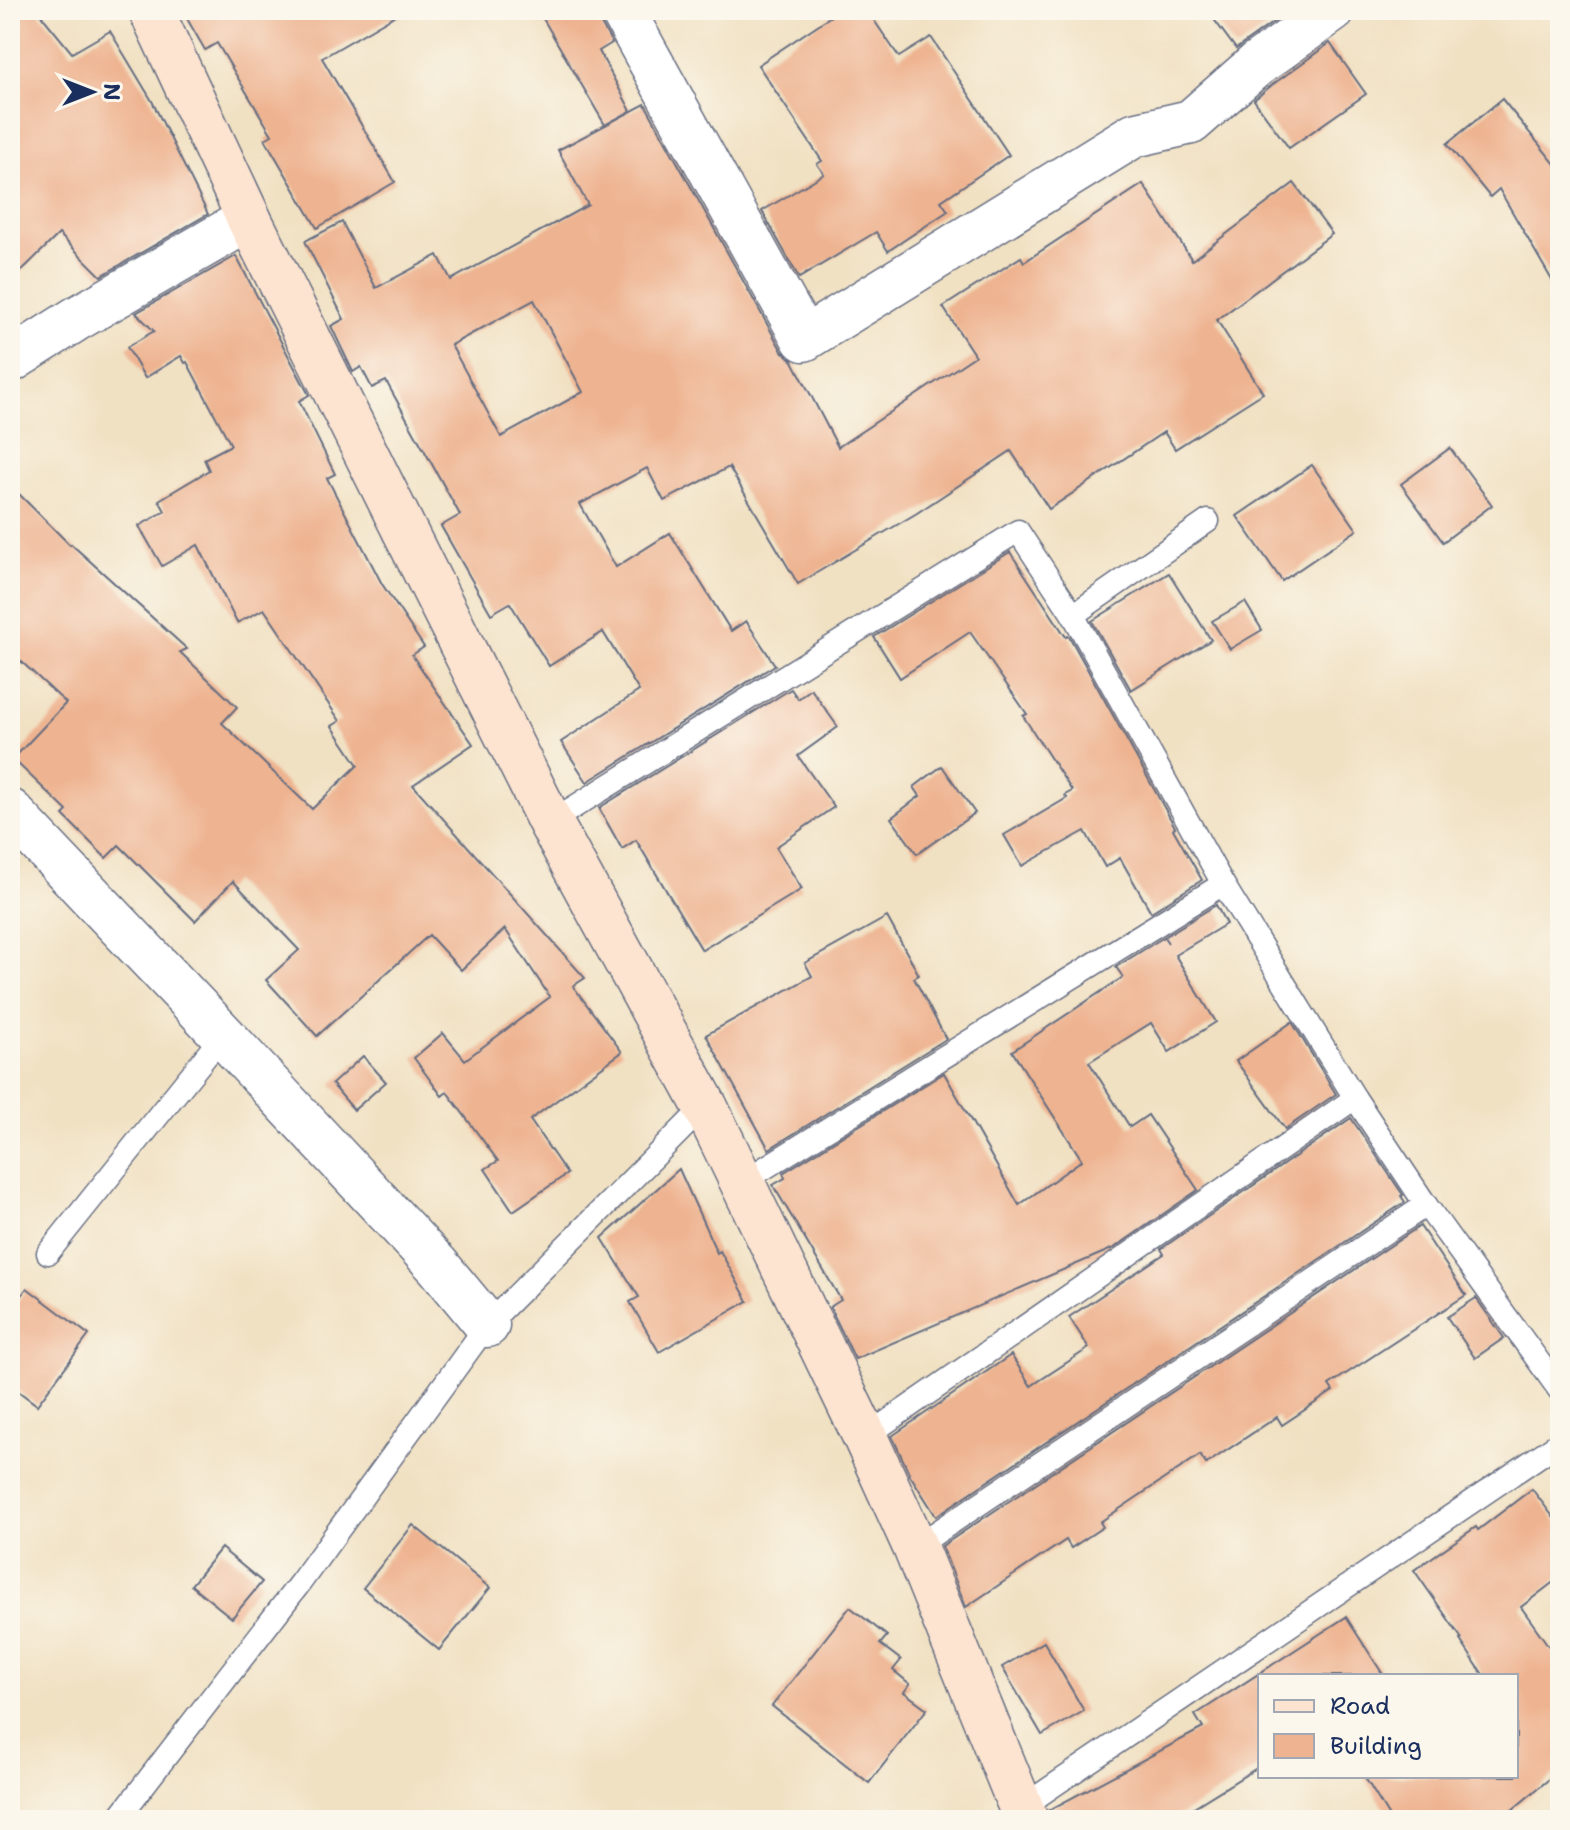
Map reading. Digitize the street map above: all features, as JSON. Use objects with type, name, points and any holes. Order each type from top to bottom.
[{"type":"street","points":[[151,10],[249,219],[550,822],[705,1106],[742,1182],[915,1547],[1024,1814]]},
{"type":"street","points":[[622,10],[804,339],[1134,135],[1191,122],[1256,65],[1333,10]]},
{"type":"street","points":[[10,361],[249,219]]},
{"type":"street","points":[[10,811],[438,1266],[487,1325]]},
{"type":"lane","points":[[1073,615],[1208,521]]},
{"type":"lane","points":[[550,822],[1018,531],[1073,615],[1223,884],[1355,1098],[1426,1205],[1560,1391]]},
{"type":"lane","points":[[742,1182],[1223,884]]},
{"type":"lane","points":[[48,1253],[223,1035]]},
{"type":"lane","points":[[865,1437],[1355,1098]]},
{"type":"lane","points":[[117,1820],[300,1583],[487,1325],[705,1106]]},
{"type":"lane","points":[[915,1547],[1426,1205]]},
{"type":"lane","points":[[1024,1814],[1560,1442]]},
{"type":"building","points":[[10,10],[37,10],[72,53],[110,31],[152,101],[208,214],[101,276],[59,234],[10,282]]},
{"type":"building","points":[[182,10],[404,10],[322,58],[395,182],[317,228],[265,139],[272,135],[217,43],[205,50]]},
{"type":"building","points":[[538,10],[597,10],[612,43],[599,51],[631,111],[605,125]]},
{"type":"building","points":[[840,10],[867,10],[899,57],[931,37],[1009,155],[941,201],[948,211],[888,251],[876,232],[799,278],[762,211],[824,174],[817,164],[822,161],[758,65]]},
{"type":"building","points":[[1207,10],[1290,10],[1236,49]]},
{"type":"building","points":[[1330,43],[1366,94],[1289,148],[1254,100]]},
{"type":"building","points":[[1502,99],[1560,170],[1560,294],[1499,189],[1490,197],[1447,144]]},
{"type":"building","points":[[645,104],[782,351],[793,361],[838,447],[975,356],[943,307],[1021,257],[1024,262],[1143,184],[1192,260],[1294,183],[1332,234],[1217,320],[1263,393],[1175,449],[1164,432],[1049,509],[1011,451],[917,513],[798,584],[729,467],[664,501],[647,468],[580,504],[616,567],[670,533],[731,631],[746,621],[775,665],[587,782],[561,742],[639,691],[603,632],[549,666],[510,603],[491,614],[441,526],[460,515],[386,381],[372,388],[361,367],[353,372],[331,326],[344,319],[305,241],[342,222],[376,288],[438,255],[451,280],[588,205],[558,150]],"holes":[[[534,300],[583,392],[501,437],[451,345]]]},
{"type":"building","points":[[236,256],[309,395],[299,401],[335,474],[327,478],[382,584],[424,647],[412,655],[473,744],[413,785],[585,978],[573,986],[622,1052],[530,1120],[567,1174],[513,1211],[485,1169],[498,1161],[447,1092],[442,1096],[414,1058],[443,1033],[465,1060],[550,997],[505,929],[461,970],[429,935],[317,1036],[266,980],[299,950],[233,881],[195,921],[119,845],[106,858],[63,815],[67,811],[13,759],[66,703],[10,651],[10,485],[70,545],[187,649],[180,652],[237,707],[222,723],[312,809],[358,765],[332,726],[340,721],[264,609],[237,623],[198,545],[162,566],[139,526],[165,511],[159,500],[209,470],[204,459],[231,445],[181,356],[145,378],[127,347],[154,331],[136,313]]},
{"type":"building","points":[[1450,448],[1492,505],[1443,542],[1401,484]]},
{"type":"building","points":[[1312,465],[1357,530],[1282,581],[1237,516]]},
{"type":"building","points":[[1010,552],[1066,637],[1069,636],[1202,880],[1151,912],[1120,858],[1105,867],[1085,831],[1022,866],[1004,835],[1067,798],[1065,795],[1072,791],[1023,716],[1027,714],[970,632],[900,678],[874,637]]},
{"type":"building","points":[[1169,573],[1211,640],[1131,690],[1092,621]]},
{"type":"building","points":[[1245,602],[1262,630],[1230,649],[1212,621]]},
{"type":"building","points":[[791,689],[798,699],[811,689],[838,727],[798,756],[834,807],[776,847],[802,889],[702,950],[636,840],[622,849],[599,808]]},
{"type":"building","points":[[942,766],[975,813],[917,854],[891,818],[920,796],[914,787]]},
{"type":"building","points":[[1216,905],[1226,924],[1175,955],[1216,1022],[1169,1052],[1151,1023],[1089,1062],[1130,1127],[1148,1115],[1198,1190],[1114,1248],[855,1359],[830,1307],[841,1300],[773,1185],[785,1178],[783,1173],[944,1073],[1019,1205],[1082,1160],[1012,1051],[1123,977],[1116,967]]},
{"type":"building","points":[[887,917],[919,975],[914,978],[946,1039],[769,1149],[706,1035],[812,976],[805,963]]},
{"type":"building","points":[[1292,1022],[1336,1094],[1285,1129],[1236,1061]]},
{"type":"building","points":[[363,1056],[386,1082],[354,1110],[332,1084]]},
{"type":"building","points":[[1351,1118],[1405,1202],[936,1516],[910,1475],[892,1436],[1011,1355],[1031,1386],[1089,1348],[1069,1317],[1164,1254],[1161,1249]]},
{"type":"building","points":[[679,1169],[717,1253],[720,1251],[748,1301],[659,1352],[630,1302],[639,1297],[602,1238]]},
{"type":"building","points":[[1420,1226],[1466,1295],[1329,1385],[1333,1391],[1282,1425],[1277,1417],[1206,1464],[1200,1455],[1100,1522],[1103,1527],[1071,1548],[1066,1540],[966,1607],[942,1546]]},
{"type":"building","points":[[27,1288],[89,1335],[37,1405],[10,1385],[10,1311]]},
{"type":"building","points":[[1476,1298],[1504,1338],[1475,1358],[1447,1317]]},
{"type":"building","points":[[1532,1489],[1560,1526],[1560,1577],[1521,1607],[1560,1662],[1560,1770],[1500,1820],[1391,1820],[1365,1778],[1518,1778],[1518,1674],[1483,1674],[1414,1570],[1476,1527],[1478,1530]]},
{"type":"building","points":[[413,1525],[490,1588],[439,1650],[363,1588]]},
{"type":"building","points":[[221,1548],[262,1582],[232,1618],[191,1585]]},
{"type":"building","points":[[850,1607],[887,1636],[880,1644],[901,1660],[893,1670],[910,1684],[904,1692],[927,1709],[869,1783],[772,1706]]},
{"type":"building","points":[[1346,1617],[1383,1674],[1258,1674]]},
{"type":"building","points":[[1044,1642],[1084,1711],[1042,1735],[1002,1667]]},
{"type":"building","points":[[1258,1674],[1258,1767],[1173,1820],[1050,1820],[1049,1810],[1203,1728],[1195,1715]]}]
